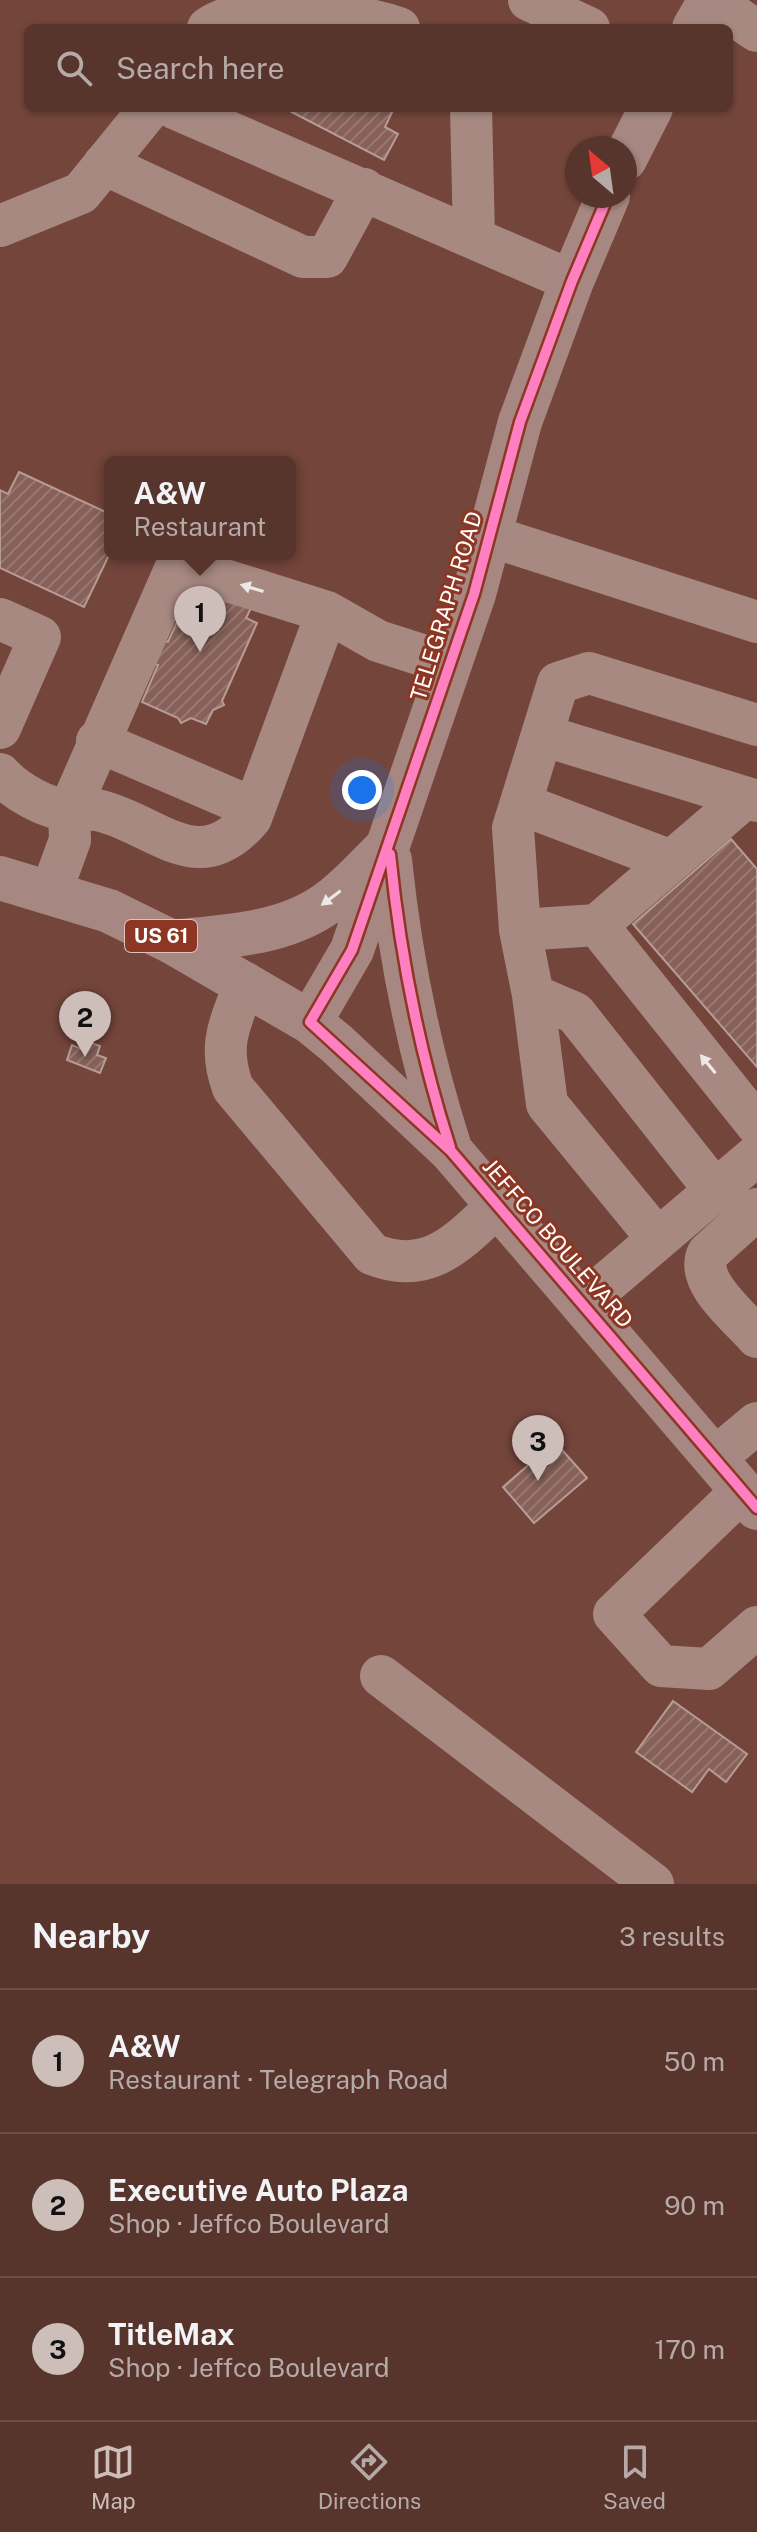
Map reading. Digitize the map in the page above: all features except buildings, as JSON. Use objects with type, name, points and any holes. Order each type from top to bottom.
[{"type":"main road","points":[[696,24],[711,0]]},
{"type":"main road","points":[[637,136],[649,112]]},
{"type":"main road","name":"TELEGRAPH ROAD","points":[[310,1022],[352,950],[450,664],[490,536],[520,422],[572,281],[603,208]]},
{"type":"main road","points":[[172,942],[254,934],[307,914],[332,900],[389,846]]},
{"type":"main road","points":[[389,846],[397,925],[414,1022],[451,1151]]},
{"type":"main road","name":"JEFFCO BOULEVARD","points":[[0,878],[109,911],[172,942],[310,1022],[451,1151],[738,1486]]},
{"type":"street","points":[[711,0],[757,31]]},
{"type":"street","points":[[215,24],[254,1],[340,8],[387,24]]},
{"type":"street","points":[[0,226],[81,193],[147,112]]},
{"type":"street","points":[[183,112],[572,281]]},
{"type":"street","points":[[471,112],[474,237]]},
{"type":"street","points":[[104,164],[303,257],[327,257],[364,189]]},
{"type":"street","points":[[490,536],[757,622]]},
{"type":"street","points":[[51,892],[70,840],[69,811],[97,741],[177,565],[327,612],[378,641],[450,664]]},
{"type":"street","points":[[0,774],[22,793],[69,811],[100,810],[182,846],[219,845],[236,836],[251,818],[327,612]]},
{"type":"street","points":[[0,619],[40,637],[0,728]]},
{"type":"street","points":[[657,1238],[547,1104],[533,995],[520,930],[513,828],[558,683],[589,673],[757,725]]},
{"type":"street","points":[[542,735],[751,800]]},
{"type":"street","points":[[97,741],[253,808]]},
{"type":"street","points":[[520,930],[597,925],[671,861],[751,800]]},
{"type":"street","points":[[521,804],[671,861]]},
{"type":"street","points":[[597,925],[757,1125]]},
{"type":"street","points":[[245,983],[225,1036],[224,1062],[233,1088],[372,1254],[391,1262],[419,1263],[460,1241],[498,1205]]},
{"type":"street","points":[[533,995],[575,1013],[714,1189]]},
{"type":"street","points":[[583,1303],[757,1155]]},
{"type":"street","points":[[757,1209],[708,1253],[704,1262],[708,1281],[757,1337]]},
{"type":"street","points":[[757,1423],[738,1486],[614,1614],[661,1666],[709,1669],[757,1627]]},
{"type":"street","points":[[381,1676],[653,1884]]},
{"type":"cycle path","points":[[603,208],[572,281],[520,422],[474,594],[352,950],[310,1022],[451,1151],[757,1508]]},
{"type":"cycle path","points":[[390,854],[412,1002],[450,1147]]},
{"type":"place","name":"A&W","points":[[200,652]]},
{"type":"place","name":"Executive Auto Plaza","points":[[85,1057]]},
{"type":"place","name":"TitleMax","points":[[538,1481]]}]
